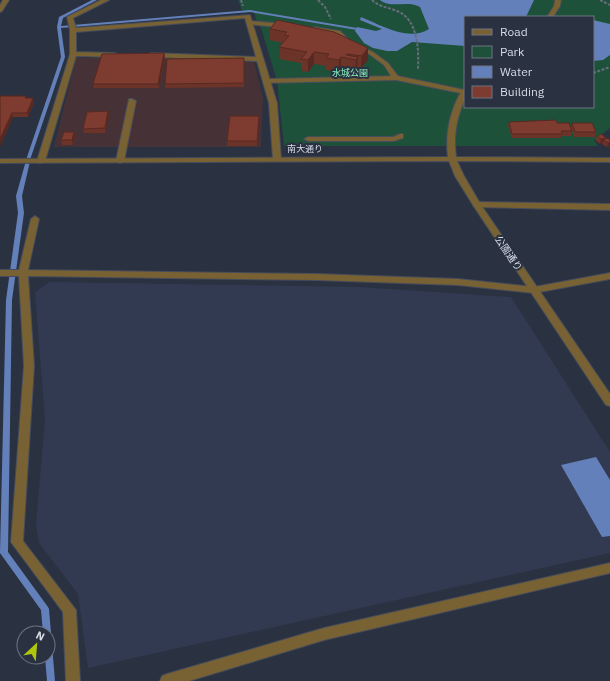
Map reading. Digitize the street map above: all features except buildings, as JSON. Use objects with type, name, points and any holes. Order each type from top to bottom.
[{"type":"street","points":[[0,10],[6,0]]},
{"type":"street","points":[[41,161],[73,54],[73,30],[70,17],[106,0]]},
{"type":"street","points":[[551,16],[557,6],[558,0]]},
{"type":"street","points":[[73,30],[248,16],[273,103],[277,159]]},
{"type":"street","points":[[250,23],[293,26]]},
{"type":"street","points":[[308,28],[338,32],[350,44],[371,53],[386,64],[396,78]]},
{"type":"street","points":[[73,54],[125,55]]},
{"type":"street","points":[[140,55],[261,59]]},
{"type":"street","points":[[267,81],[396,78],[464,92]]},
{"type":"street","name":"公園通り","points":[[464,94],[454,118],[452,159],[462,180],[477,205],[610,402]]},
{"type":"street","points":[[120,161],[132,101]]},
{"type":"street","points":[[308,139],[394,139],[400,136]]},
{"type":"street","name":"南大通り","points":[[0,162],[277,159],[610,160]]},
{"type":"street","points":[[477,205],[610,207]]},
{"type":"street","points":[[34,219],[23,274],[29,366],[17,542],[69,610],[73,681]]},
{"type":"street","points":[[0,273],[317,277],[458,282],[534,290],[610,276]]},
{"type":"street","points":[[167,681],[324,634],[610,568]]},
{"type":"path","points":[[318,0],[326,7],[338,32]]},
{"type":"path","points":[[372,0],[382,7],[404,14],[414,32],[419,60],[417,82]]},
{"type":"path","points":[[600,0],[610,5]]},
{"type":"path","points":[[594,73],[610,67]]},
{"type":"shaded area","points":[[168,57],[254,61],[263,98],[261,147],[54,147],[76,58]]},
{"type":"shaded area","points":[[50,282],[359,287],[511,297],[610,452],[610,553],[88,668],[78,594],[39,543],[36,525],[45,420],[35,292]]},
{"type":"green space","name":"水城公園","points":[[238,0],[610,0],[610,128],[594,140],[598,146],[284,146],[277,81],[261,28],[254,12],[243,13]]},
{"type":"water","points":[[380,0],[534,0],[526,16],[464,16],[464,46],[412,42],[397,51],[387,51],[373,48],[364,43],[355,31],[357,27],[376,31],[382,29],[360,20],[361,17],[386,28],[404,33],[421,33],[429,29],[420,7],[410,4],[384,3]]},
{"type":"water","points":[[594,20],[610,24],[610,55],[603,60],[594,61]]},
{"type":"water","points":[[596,457],[610,480],[610,536],[602,537],[561,465]]},
{"type":"waterway","points":[[59,27],[61,17],[95,0]]},
{"type":"waterway","points":[[59,27],[250,11],[363,30]]},
{"type":"waterway","points":[[46,625],[45,609],[4,553],[9,300],[21,213],[19,196],[29,157],[63,57],[59,27]]},
{"type":"waterway","points":[[50,665],[51,681]]}]
